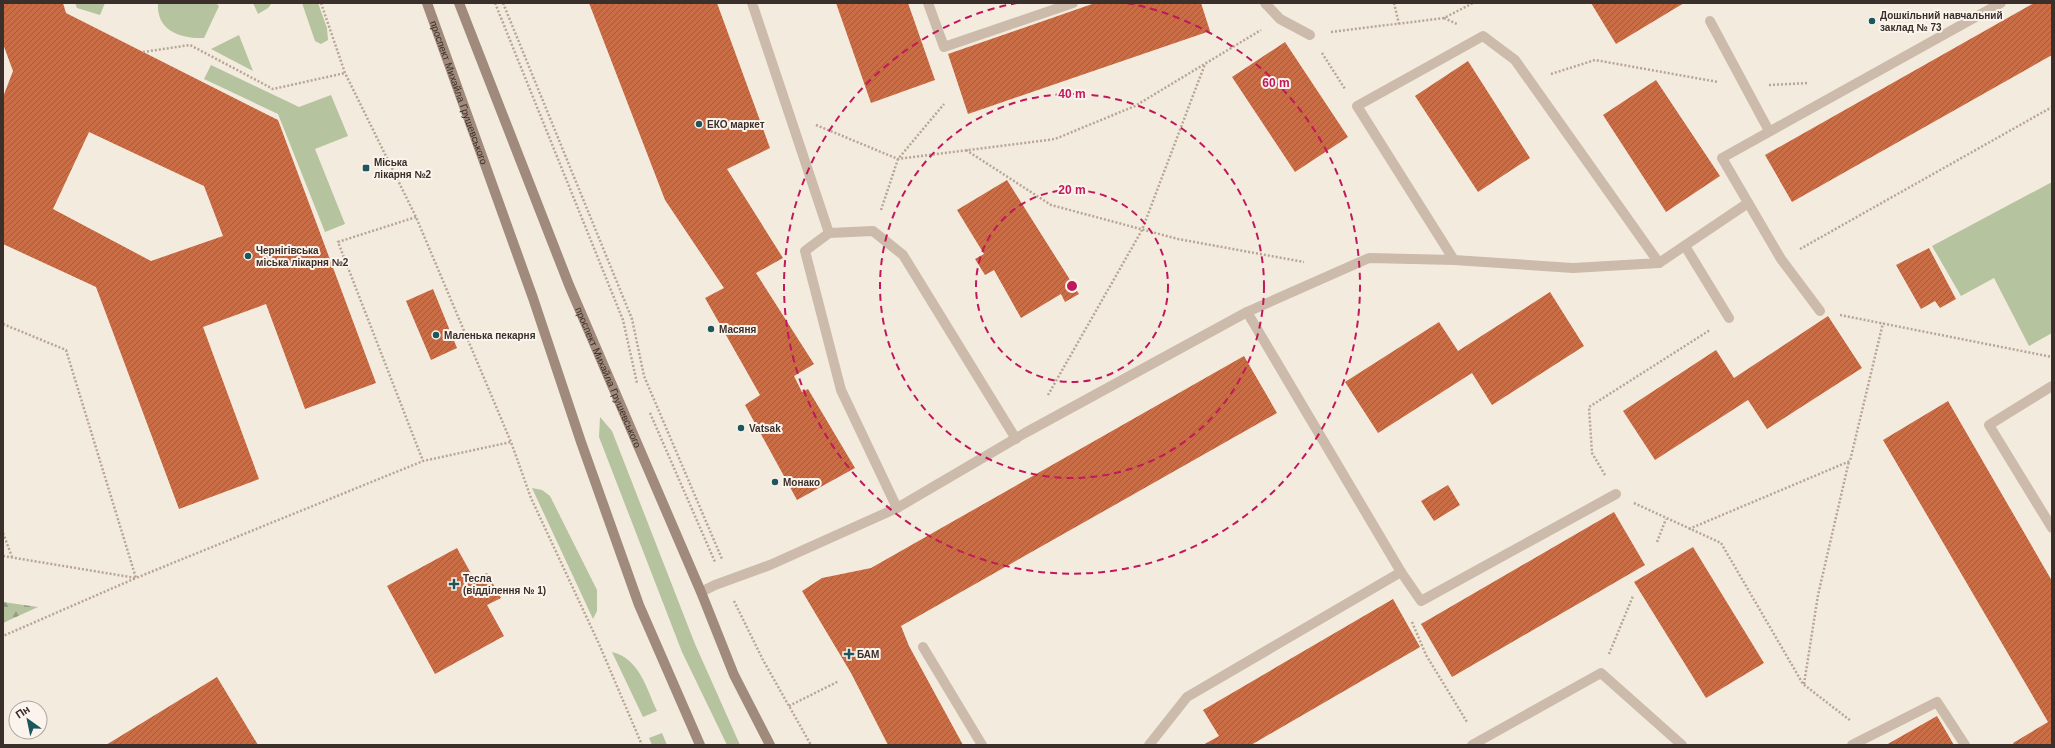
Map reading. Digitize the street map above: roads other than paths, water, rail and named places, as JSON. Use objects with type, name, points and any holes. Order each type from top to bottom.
[{"type":"main road","name":"проспект Михайла Грушевського","points":[[427,3],[533,298],[581,442],[639,605],[700,745]]},
{"type":"main road","name":"проспект Михайла Грушевського","points":[[459,3],[568,285],[701,592],[734,675],[770,745]]},
{"type":"lane","points":[[752,3],[829,233]]},
{"type":"lane","points":[[928,3],[944,47],[1073,3]]},
{"type":"lane","points":[[1264,3],[1280,19],[1310,35]]},
{"type":"lane","points":[[1820,311],[1781,259],[1722,158],[2001,3]]},
{"type":"lane","points":[[1710,21],[1769,131]]},
{"type":"lane","points":[[1454,260],[1357,106],[1483,36],[1515,60],[1528,82],[1659,263]]},
{"type":"lane","points":[[701,592],[770,565],[897,508],[1016,439],[1247,312],[1369,258],[1454,260],[1573,268],[1659,263],[1748,203]]},
{"type":"lane","points":[[897,508],[841,390],[805,251],[829,233],[873,231],[903,255],[1016,439]]},
{"type":"lane","points":[[1685,246],[1729,318]]},
{"type":"lane","points":[[1247,312],[1400,572],[1421,601],[1616,494]]},
{"type":"lane","points":[[2052,386],[1989,425],[2052,528]]},
{"type":"lane","points":[[1149,745],[1187,697],[1400,572]]},
{"type":"lane","points":[[923,647],[982,745]]},
{"type":"lane","points":[[1475,743],[1601,672],[1682,745]]},
{"type":"lane","points":[[1852,745],[1937,702],[1964,745]]},
{"type":"place","name":"Дошкільний навчальний заклад № 73","points":[[1872,21]]},
{"type":"place","name":"ЕКО маркет","points":[[699,124]]},
{"type":"place","name":"Міська лікарня №2","points":[[366,168]]},
{"type":"place","name":"Чернігівська міська лікарня №2","points":[[248,256]]},
{"type":"place","name":"Масяня","points":[[711,329]]},
{"type":"place","name":"Маленька пекарня","points":[[436,335]]},
{"type":"place","name":"Vatsak","points":[[741,428]]},
{"type":"place","name":"Монако","points":[[775,482]]},
{"type":"place","name":"Тесла (відділення № 1)","points":[[454,584]]},
{"type":"place","name":"БАМ","points":[[849,654]]}]
